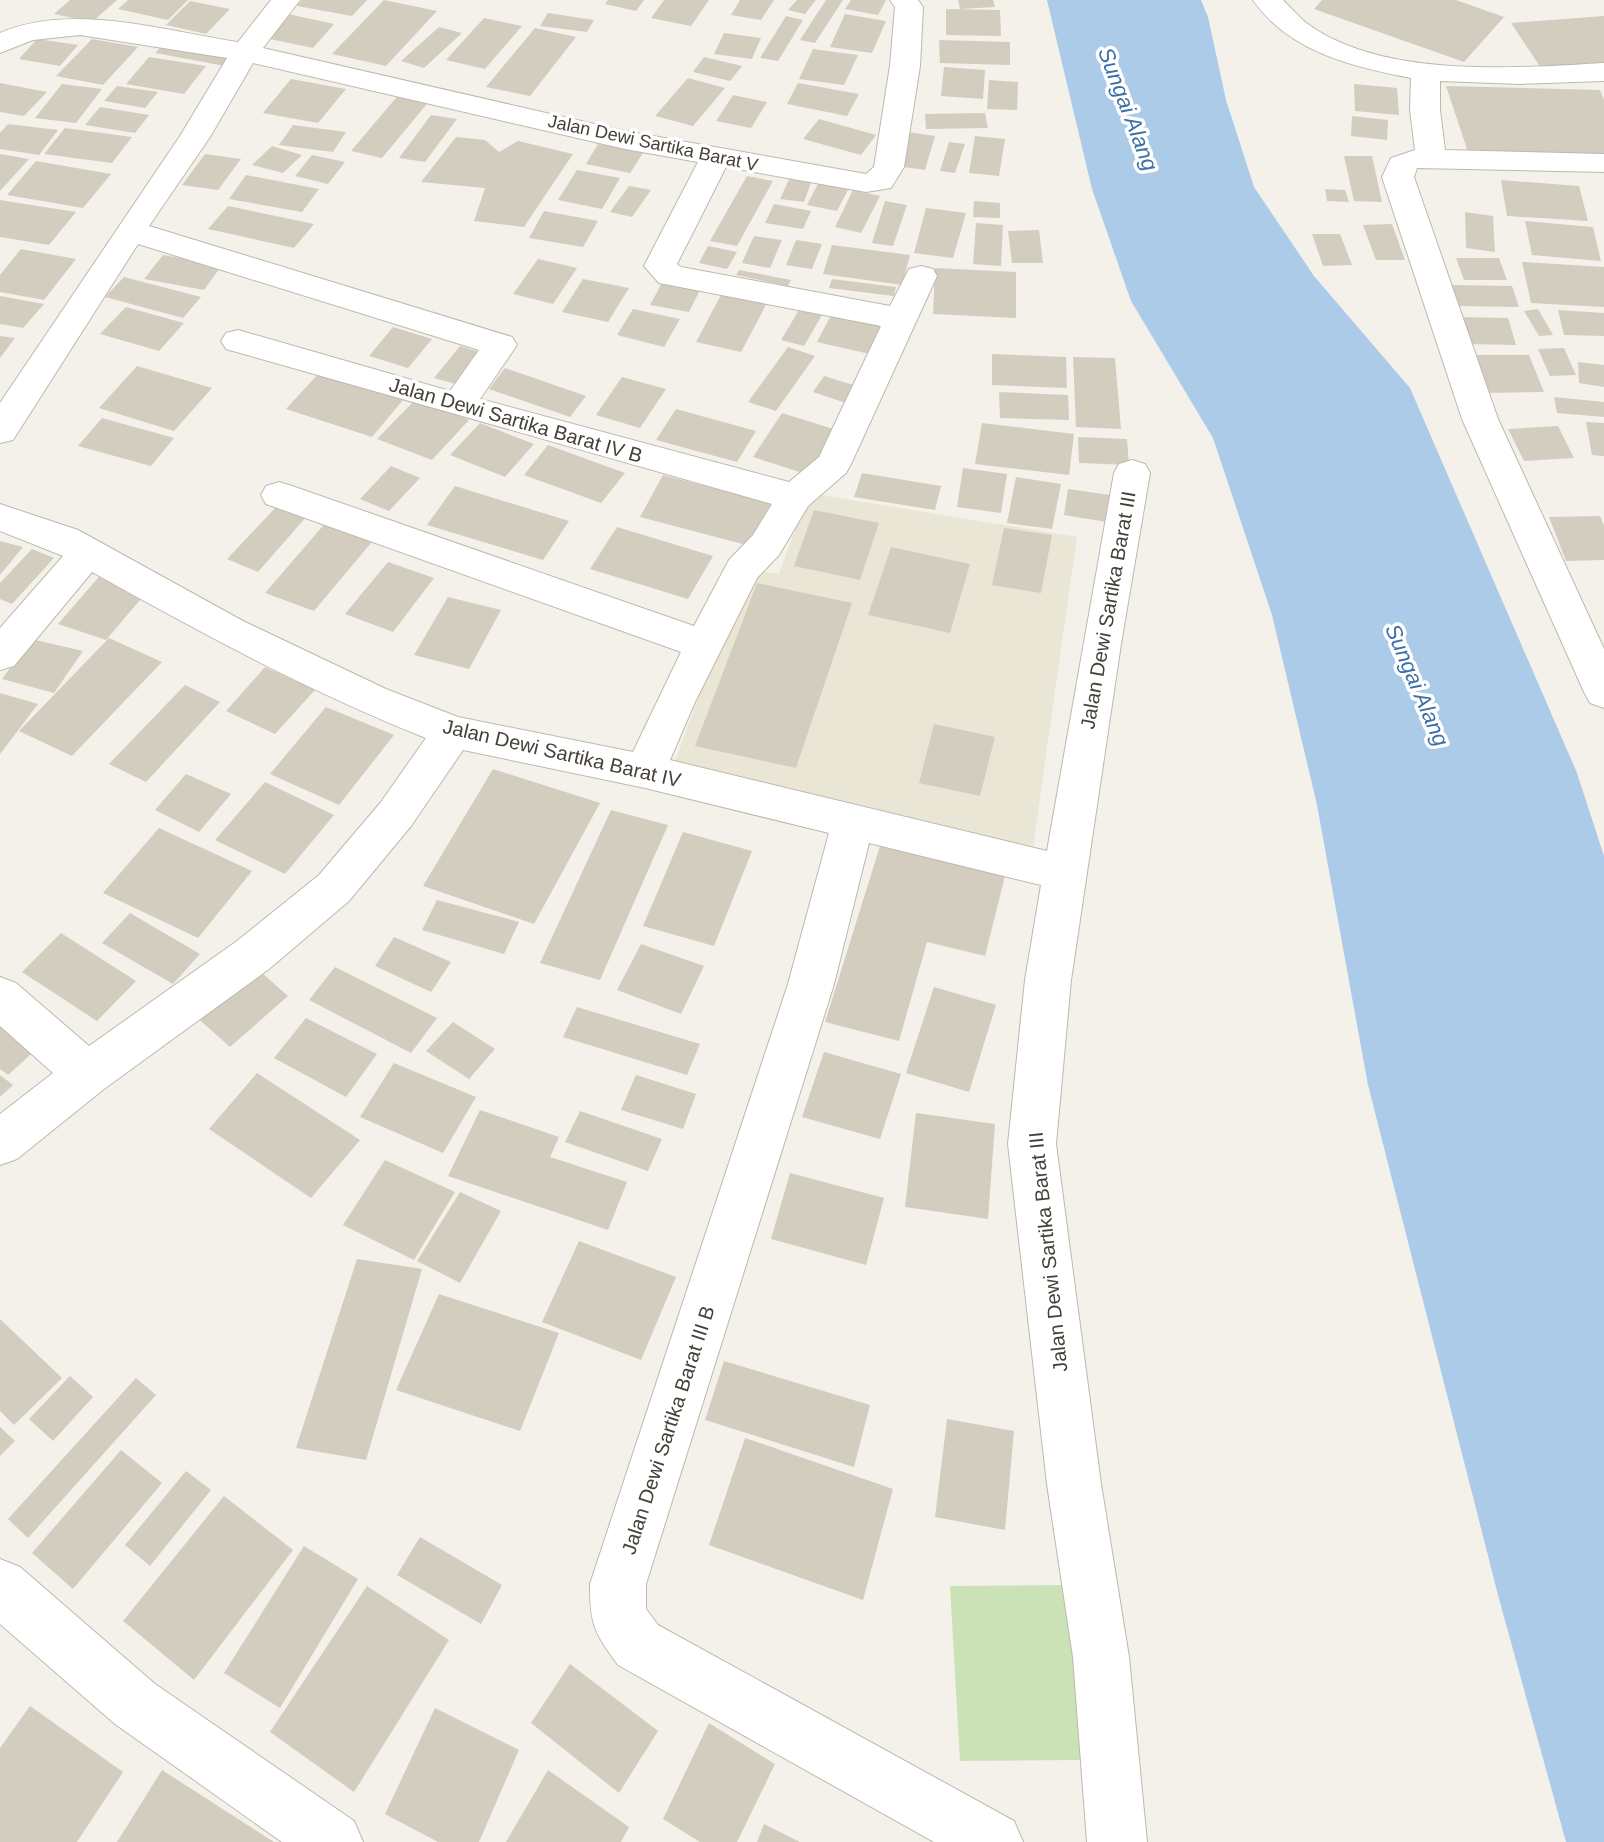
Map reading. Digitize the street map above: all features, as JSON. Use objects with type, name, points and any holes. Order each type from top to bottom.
[{"type":"street","points":[[0,431],[195,137],[245,52],[286,0]]},
{"type":"street","name":"Jalan Dewi Sartika Barat V","points":[[0,44],[27,32],[80,26],[245,52],[715,158],[866,183],[880,181],[889,167],[904,78],[909,7],[904,0]]},
{"type":"street","points":[[1267,0],[1309,38],[1352,58],[1426,72],[1604,72]]},
{"type":"street","points":[[1426,72],[1425,110],[1431,158]]},
{"type":"street","points":[[715,158],[660,266],[671,276],[902,319]]},
{"type":"street","points":[[1602,169],[1431,158],[1403,162],[1398,177],[1409,218],[1480,419],[1604,692]]},
{"type":"street","points":[[130,231],[500,345],[458,405]]},
{"type":"street","points":[[645,771],[703,644],[742,570],[766,545],[795,497],[833,464],[921,276]]},
{"type":"street","name":"Jalan Dewi Sartika Barat IV B","points":[[238,341],[795,497]]},
{"type":"street","name":"Jalan Dewi Sartika Barat III","points":[[1117,1842],[1101,1657],[1074,1484],[1032,1144],[1048,980],[1101,644],[1132,473]]},
{"type":"street","points":[[279,495],[703,644]]},
{"type":"street","name":"Jalan Dewi Sartika Barat IV","points":[[0,517],[88,552],[229,631],[372,700],[453,732],[544,753],[645,771],[1065,873]]},
{"type":"street","points":[[0,655],[88,552]]},
{"type":"street","points":[[0,1143],[87,1074],[253,955],[334,888],[396,814],[453,732]]},
{"type":"street","name":"Jalan Dewi Sartika Barat III B","points":[[853,822],[811,984],[618,1584],[618,1618],[638,1645],[993,1842]]},
{"type":"street","points":[[0,997],[87,1074]]},
{"type":"street","points":[[0,1587],[135,1704],[333,1842]]},
{"type":"shaded area","points":[[814,494],[1077,537],[1033,847],[675,761],[739,589],[751,570],[779,574],[799,519]]},
{"type":"green space","points":[[1066,1585],[1082,1760],[960,1761],[950,1586]]},
{"type":"water","name":"Sungai Alang","points":[[1047,0],[1201,0],[1208,17],[1226,100],[1254,187],[1314,276],[1410,388],[1577,773],[1604,856],[1604,1842],[1566,1842],[1498,1595],[1368,1085],[1317,805],[1272,615],[1213,438],[1131,301],[1092,189]]},
{"type":"building","points":[[70,0],[117,0],[92,22],[54,14]]},
{"type":"building","points":[[128,0],[188,0],[168,20],[118,9]]},
{"type":"building","points":[[302,0],[367,0],[352,16],[297,6]]},
{"type":"building","points":[[384,0],[437,11],[386,66],[332,54]]},
{"type":"building","points":[[608,0],[644,0],[636,11],[605,4]]},
{"type":"building","points":[[664,0],[709,0],[691,26],[651,18]]},
{"type":"building","points":[[740,0],[774,0],[761,20],[731,15]]},
{"type":"building","points":[[797,0],[816,0],[805,14],[788,10]]},
{"type":"building","points":[[826,0],[843,0],[815,43],[800,40]]},
{"type":"building","points":[[851,0],[886,0],[878,15],[845,9]]},
{"type":"building","points":[[958,0],[993,0],[995,7],[960,9]]},
{"type":"building","points":[[1322,0],[1456,0],[1504,17],[1464,62],[1314,9]]},
{"type":"building","points":[[190,1],[230,9],[206,34],[166,25]]},
{"type":"building","points":[[946,9],[1000,10],[1001,36],[946,35]]},
{"type":"building","points":[[548,13],[594,20],[587,32],[540,26]]},
{"type":"building","points":[[288,14],[334,24],[313,48],[265,38]]},
{"type":"building","points":[[845,14],[886,21],[872,53],[830,47]]},
{"type":"building","points":[[786,16],[803,20],[778,61],[760,58]]},
{"type":"building","points":[[1604,16],[1604,63],[1541,68],[1511,23]]},
{"type":"building","points":[[484,18],[522,26],[485,69],[446,60]]},
{"type":"building","points":[[439,27],[462,33],[424,68],[401,61]]},
{"type":"building","points":[[535,28],[576,37],[530,96],[486,87]]},
{"type":"building","points":[[724,33],[761,38],[752,59],[714,54]]},
{"type":"building","points":[[37,39],[78,45],[60,66],[19,59]]},
{"type":"building","points":[[92,39],[138,47],[103,85],[56,76]]},
{"type":"building","points":[[939,40],[1010,42],[1010,65],[940,63]]},
{"type":"building","points":[[164,44],[238,58],[230,67],[155,53]]},
{"type":"building","points":[[813,49],[858,55],[844,85],[799,79]]},
{"type":"building","points":[[149,57],[206,66],[184,94],[126,84]]},
{"type":"building","points":[[704,57],[742,66],[730,81],[693,72]]},
{"type":"building","points":[[944,67],[985,70],[983,99],[941,96]]},
{"type":"building","points":[[688,78],[725,88],[693,126],[655,116]]},
{"type":"building","points":[[291,79],[346,89],[318,123],[263,113]]},
{"type":"building","points":[[989,80],[1018,82],[1017,110],[987,109]]},
{"type":"building","points":[[0,83],[47,92],[24,116],[0,112]]},
{"type":"building","points":[[798,83],[859,94],[847,116],[787,104]]},
{"type":"building","points":[[62,84],[102,89],[76,123],[35,118]]},
{"type":"building","points":[[1354,84],[1397,88],[1399,115],[1355,111]]},
{"type":"building","points":[[117,86],[158,92],[145,108],[104,101]]},
{"type":"building","points":[[1446,86],[1600,90],[1604,100],[1604,155],[1468,152]]},
{"type":"building","points":[[401,92],[431,99],[382,158],[351,151]]},
{"type":"building","points":[[733,95],[767,102],[751,128],[716,121]]},
{"type":"building","points":[[100,107],[149,115],[135,133],[85,125]]},
{"type":"building","points":[[985,113],[988,128],[926,129],[925,114]]},
{"type":"building","points":[[431,115],[457,119],[425,162],[399,158]]},
{"type":"building","points":[[1352,116],[1388,120],[1387,140],[1351,136]]},
{"type":"building","points":[[819,119],[876,135],[861,155],[803,139]]},
{"type":"building","points":[[8,124],[58,130],[39,155],[0,149],[0,133]]},
{"type":"building","points":[[293,125],[346,132],[333,152],[279,145]]},
{"type":"building","points":[[65,128],[132,137],[112,163],[44,154]]},
{"type":"building","points":[[908,132],[935,136],[925,170],[897,166]]},
{"type":"building","points":[[975,136],[1005,139],[999,176],[969,173]]},
{"type":"building","points":[[456,137],[485,140],[499,152],[518,141],[573,154],[524,227],[474,221],[485,188],[421,182]]},
{"type":"building","points":[[949,142],[965,144],[955,173],[940,171]]},
{"type":"building","points":[[598,144],[643,153],[630,173],[586,164]]},
{"type":"building","points":[[272,146],[302,155],[283,173],[252,165]]},
{"type":"building","points":[[0,154],[29,159],[0,191]]},
{"type":"building","points":[[205,154],[241,159],[218,190],[182,185]]},
{"type":"building","points":[[312,155],[345,162],[328,184],[295,176]]},
{"type":"building","points":[[1344,156],[1372,156],[1382,202],[1354,201]]},
{"type":"building","points":[[36,161],[111,174],[83,208],[7,195]]},
{"type":"building","points":[[577,170],[620,178],[602,209],[558,200]]},
{"type":"building","points":[[246,175],[319,189],[302,212],[229,199]]},
{"type":"building","points":[[747,176],[773,181],[737,246],[710,241]]},
{"type":"building","points":[[790,177],[812,180],[804,202],[780,199]]},
{"type":"building","points":[[1501,180],[1579,186],[1588,221],[1507,216]]},
{"type":"building","points":[[819,182],[849,188],[837,211],[807,205]]},
{"type":"building","points":[[629,186],[651,190],[632,217],[610,212]]},
{"type":"building","points":[[1325,189],[1345,190],[1349,202],[1327,201]]},
{"type":"building","points":[[853,190],[880,196],[861,233],[835,227]]},
{"type":"building","points":[[0,200],[76,212],[49,245],[0,237]]},
{"type":"building","points":[[885,201],[907,205],[893,246],[872,243]]},
{"type":"building","points":[[974,201],[1000,203],[1000,218],[973,217]]},
{"type":"building","points":[[774,204],[811,211],[803,229],[765,223]]},
{"type":"building","points":[[228,206],[314,224],[294,248],[208,229]]},
{"type":"building","points":[[926,208],[966,213],[953,258],[914,253]]},
{"type":"building","points":[[544,211],[598,221],[583,247],[529,238]]},
{"type":"building","points":[[1465,212],[1493,216],[1495,252],[1466,248]]},
{"type":"building","points":[[1525,221],[1593,227],[1601,261],[1532,255]]},
{"type":"building","points":[[976,223],[1003,225],[1001,266],[973,264]]},
{"type":"building","points":[[1392,224],[1405,260],[1376,260],[1363,225]]},
{"type":"building","points":[[1039,230],[1043,263],[1012,263],[1008,231]]},
{"type":"building","points":[[1312,234],[1340,234],[1352,265],[1323,266]]},
{"type":"building","points":[[754,236],[782,240],[770,268],[742,263]]},
{"type":"building","points":[[796,240],[822,244],[812,269],[786,265]]},
{"type":"building","points":[[832,245],[910,255],[902,285],[823,274]]},
{"type":"building","points":[[708,246],[737,252],[727,269],[699,263]]},
{"type":"building","points":[[21,249],[76,259],[44,300],[0,292],[0,275]]},
{"type":"building","points":[[163,255],[222,265],[204,290],[144,279]]},
{"type":"building","points":[[1456,258],[1499,258],[1507,280],[1464,280]]},
{"type":"building","points":[[538,259],[577,268],[553,304],[513,294]]},
{"type":"building","points":[[1522,262],[1604,267],[1604,307],[1531,303]]},
{"type":"building","points":[[935,268],[1016,272],[1016,318],[933,314]]},
{"type":"building","points":[[739,270],[791,280],[788,286],[736,275]]},
{"type":"building","points":[[124,277],[201,297],[183,318],[105,297]]},
{"type":"building","points":[[583,279],[629,288],[608,322],[562,312]]},
{"type":"building","points":[[832,279],[896,287],[894,296],[829,288]]},
{"type":"building","points":[[662,283],[700,290],[689,312],[650,305]]},
{"type":"building","points":[[1451,285],[1512,286],[1519,307],[1458,306]]},
{"type":"building","points":[[722,293],[767,303],[741,352],[696,342]]},
{"type":"building","points":[[0,296],[44,304],[23,328],[0,324]]},
{"type":"building","points":[[802,305],[825,310],[804,346],[781,340]]},
{"type":"building","points":[[126,307],[184,323],[159,351],[100,334]]},
{"type":"building","points":[[633,309],[680,319],[664,347],[617,335]]},
{"type":"building","points":[[1538,309],[1553,335],[1539,336],[1524,311]]},
{"type":"building","points":[[1558,310],[1604,313],[1604,336],[1564,335]]},
{"type":"building","points":[[833,311],[889,323],[874,355],[817,342]]},
{"type":"building","points":[[1458,317],[1508,318],[1516,345],[1465,344]]},
{"type":"building","points":[[393,327],[432,339],[408,368],[369,356]]},
{"type":"building","points":[[0,336],[15,338],[0,358]]},
{"type":"building","points":[[460,346],[489,355],[463,386],[434,378]]},
{"type":"building","points":[[788,347],[815,356],[776,411],[748,402]]},
{"type":"building","points":[[1564,348],[1576,375],[1550,376],[1538,349]]},
{"type":"building","points":[[992,354],[1066,357],[1067,388],[992,385]]},
{"type":"building","points":[[1472,355],[1529,355],[1544,392],[1486,393]]},
{"type":"building","points":[[1073,357],[1115,358],[1121,429],[1076,427]]},
{"type":"building","points":[[1578,362],[1604,365],[1604,387],[1579,383]]},
{"type":"building","points":[[137,366],[212,388],[174,431],[99,408]]},
{"type":"building","points":[[505,368],[586,396],[570,417],[489,389]]},
{"type":"building","points":[[319,373],[403,400],[372,437],[286,409]]},
{"type":"building","points":[[824,376],[863,388],[852,405],[813,392]]},
{"type":"building","points":[[622,377],[666,389],[640,428],[596,415]]},
{"type":"building","points":[[999,392],[1068,395],[1069,420],[1000,418]]},
{"type":"building","points":[[1554,397],[1604,402],[1604,417],[1557,413]]},
{"type":"building","points":[[416,399],[469,420],[432,460],[377,439]]},
{"type":"building","points":[[676,409],[756,431],[737,462],[656,440]]},
{"type":"building","points":[[782,413],[840,431],[812,476],[753,457]]},
{"type":"building","points":[[102,418],[174,438],[151,466],[78,446]]},
{"type":"building","points":[[1586,422],[1604,423],[1604,456],[1592,455]]},
{"type":"building","points":[[480,423],[534,444],[505,477],[450,455]]},
{"type":"building","points":[[982,423],[1074,434],[1069,475],[975,464]]},
{"type":"building","points":[[1558,426],[1574,458],[1524,461],[1508,429]]},
{"type":"building","points":[[1078,437],[1127,439],[1129,465],[1079,463]]},
{"type":"building","points":[[548,445],[625,473],[601,503],[524,475]]},
{"type":"building","points":[[391,466],[420,478],[389,511],[360,499]]},
{"type":"building","points":[[963,468],[1007,474],[1001,513],[957,507]]},
{"type":"building","points":[[862,473],[941,486],[935,510],[854,497]]},
{"type":"building","points":[[663,475],[771,503],[750,546],[640,517]]},
{"type":"building","points":[[1016,477],[1061,484],[1052,529],[1007,523]]},
{"type":"building","points":[[455,486],[569,521],[543,560],[427,525]]},
{"type":"building","points":[[1068,489],[1117,496],[1113,523],[1064,515]]},
{"type":"building","points":[[278,505],[307,516],[258,572],[227,559]]},
{"type":"building","points":[[814,510],[879,523],[860,580],[794,566]]},
{"type":"building","points":[[1600,516],[1604,526],[1604,560],[1566,561],[1549,517]]},
{"type":"building","points":[[328,520],[376,537],[314,611],[265,593]]},
{"type":"building","points":[[617,527],[713,556],[688,599],[590,569]]},
{"type":"building","points":[[1004,528],[1052,535],[1041,593],[992,585]]},
{"type":"building","points":[[0,541],[23,547],[0,575]]},
{"type":"building","points":[[891,547],[970,564],[950,633],[868,615]]},
{"type":"building","points":[[32,549],[54,558],[12,604],[0,599],[0,583]]},
{"type":"building","points":[[388,562],[434,578],[393,632],[345,614]]},
{"type":"building","points":[[104,571],[151,587],[106,640],[58,624]]},
{"type":"building","points":[[757,583],[852,603],[796,768],[695,746]]},
{"type":"building","points":[[448,597],[501,610],[469,669],[414,655]]},
{"type":"building","points":[[109,638],[162,662],[72,756],[19,731]]},
{"type":"building","points":[[31,639],[83,651],[54,693],[2,679]]},
{"type":"building","points":[[265,667],[315,690],[275,734],[226,711]]},
{"type":"building","points":[[185,685],[220,702],[146,782],[109,764]]},
{"type":"building","points":[[0,693],[38,704],[0,754]]},
{"type":"building","points":[[326,707],[394,735],[339,805],[270,774]]},
{"type":"building","points":[[934,724],[995,737],[980,796],[919,783]]},
{"type":"building","points":[[493,769],[600,803],[534,924],[423,886]]},
{"type":"building","points":[[186,774],[231,794],[199,832],[155,810]]},
{"type":"building","points":[[265,782],[334,815],[285,874],[215,840]]},
{"type":"building","points":[[611,810],[668,825],[600,980],[540,963]]},
{"type":"building","points":[[159,828],[252,871],[198,938],[103,893]]},
{"type":"building","points":[[683,832],[752,851],[714,946],[643,926]]},
{"type":"building","points":[[880,846],[1005,876],[985,956],[927,942],[899,1041],[825,1022]]},
{"type":"building","points":[[437,900],[519,922],[504,954],[422,930]]},
{"type":"building","points":[[130,913],[200,954],[173,984],[102,943]]},
{"type":"building","points":[[61,933],[136,981],[97,1021],[22,972]]},
{"type":"building","points":[[394,937],[451,962],[431,992],[375,966]]},
{"type":"building","points":[[641,944],[704,966],[681,1014],[617,990]]},
{"type":"building","points":[[251,963],[288,996],[230,1047],[192,1013]]},
{"type":"building","points":[[335,967],[437,1018],[411,1053],[309,1000]]},
{"type":"building","points":[[934,987],[996,1005],[969,1092],[906,1073]]},
{"type":"building","points":[[577,1007],[700,1044],[687,1075],[563,1037]]},
{"type":"building","points":[[0,1016],[40,1046],[8,1075],[0,1069]]},
{"type":"building","points":[[306,1018],[377,1054],[346,1097],[274,1058]]},
{"type":"building","points":[[453,1022],[495,1049],[469,1079],[426,1051]]},
{"type":"building","points":[[824,1052],[901,1074],[880,1139],[802,1117]]},
{"type":"building","points":[[394,1063],[476,1097],[443,1153],[360,1117]]},
{"type":"building","points":[[257,1073],[360,1140],[311,1198],[209,1129]]},
{"type":"building","points":[[0,1075],[13,1085],[0,1097]]},
{"type":"building","points":[[636,1075],[696,1094],[683,1129],[621,1110]]},
{"type":"building","points":[[480,1110],[559,1137],[550,1157],[627,1182],[608,1230],[448,1176]]},
{"type":"building","points":[[580,1111],[662,1139],[648,1171],[565,1142]]},
{"type":"building","points":[[916,1113],[995,1124],[988,1219],[905,1207]]},
{"type":"building","points":[[385,1160],[455,1192],[414,1260],[343,1225]]},
{"type":"building","points":[[790,1173],[884,1198],[866,1265],[771,1239]]},
{"type":"building","points":[[460,1192],[501,1211],[460,1283],[417,1261]]},
{"type":"building","points":[[579,1241],[676,1277],[641,1360],[542,1322]]},
{"type":"building","points":[[357,1259],[422,1269],[366,1460],[296,1448]]},
{"type":"building","points":[[439,1294],[559,1333],[520,1431],[396,1390]]},
{"type":"building","points":[[0,1319],[62,1378],[14,1425],[0,1411]]},
{"type":"building","points":[[724,1361],[870,1405],[854,1467],[705,1420]]},
{"type":"building","points":[[70,1376],[93,1397],[53,1441],[29,1419]]},
{"type":"building","points":[[136,1378],[156,1395],[28,1538],[8,1519]]},
{"type":"building","points":[[947,1419],[1014,1431],[1005,1530],[935,1517]]},
{"type":"building","points":[[0,1427],[15,1441],[0,1456]]},
{"type":"building","points":[[745,1438],[893,1489],[863,1600],[709,1545]]},
{"type":"building","points":[[121,1450],[162,1483],[73,1589],[32,1553]]},
{"type":"building","points":[[186,1471],[211,1490],[150,1566],[125,1545]]},
{"type":"building","points":[[224,1496],[293,1550],[194,1680],[123,1621]]},
{"type":"building","points":[[420,1537],[502,1585],[481,1624],[397,1575]]},
{"type":"building","points":[[304,1546],[358,1579],[280,1708],[224,1673]]},
{"type":"building","points":[[367,1586],[449,1640],[354,1792],[270,1732]]},
{"type":"building","points":[[570,1664],[658,1731],[619,1793],[531,1723]]},
{"type":"building","points":[[30,1706],[123,1772],[77,1842],[0,1842],[0,1748]]},
{"type":"building","points":[[435,1708],[519,1750],[479,1842],[438,1842],[385,1814]]},
{"type":"building","points":[[709,1723],[775,1764],[737,1842],[700,1842],[663,1819]]},
{"type":"building","points":[[162,1770],[274,1842],[117,1842]]},
{"type":"building","points":[[548,1770],[629,1827],[621,1842],[506,1842]]},
{"type":"building","points":[[764,1824],[800,1842],[757,1842]]}]
